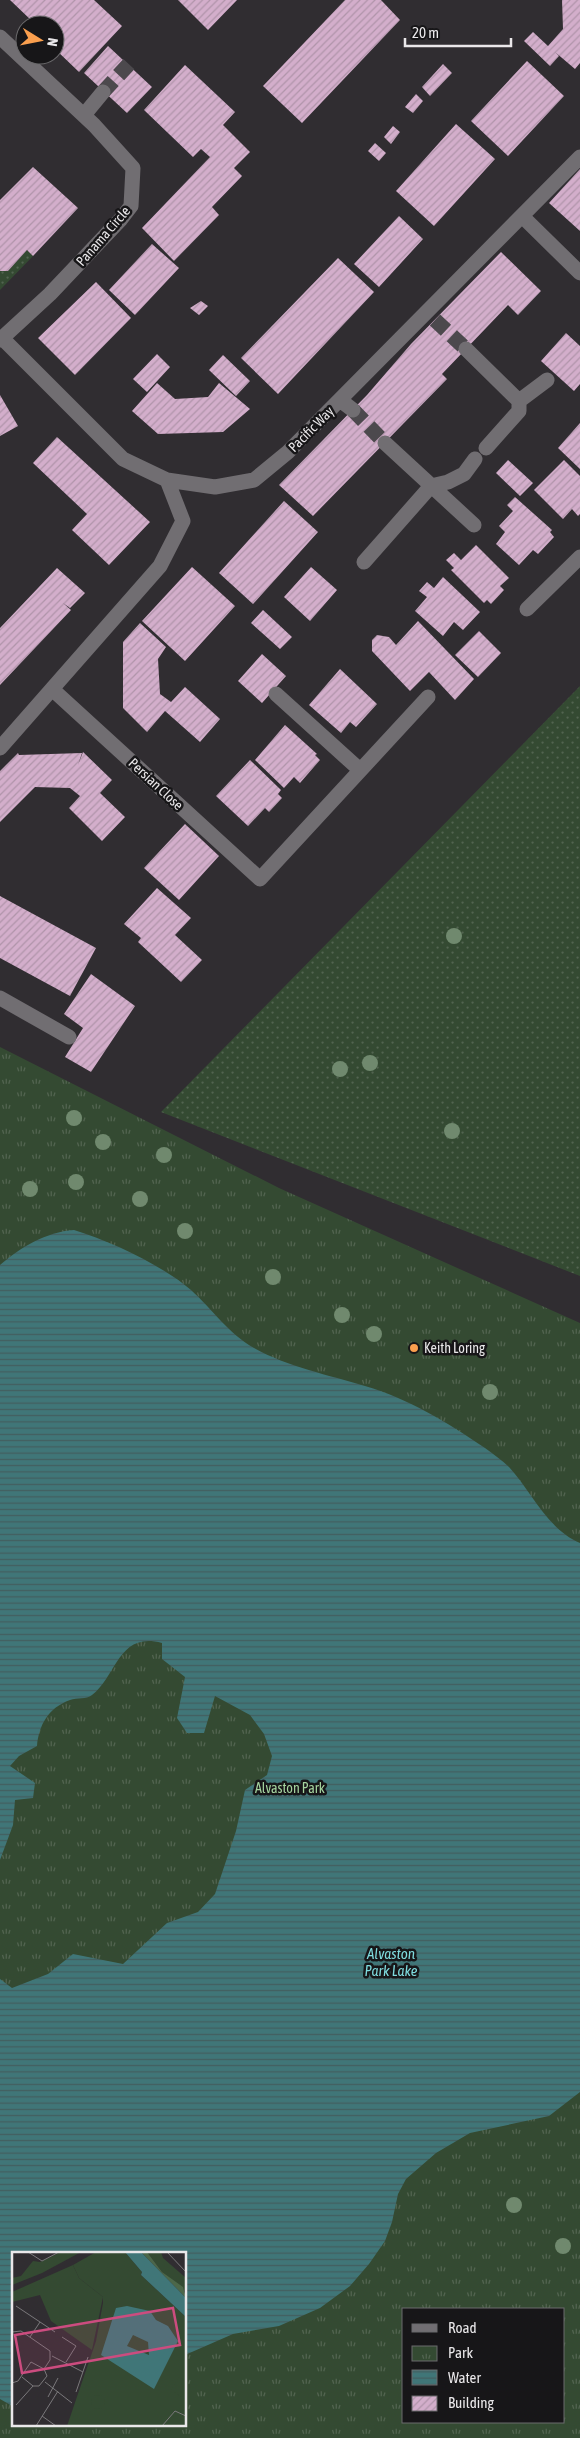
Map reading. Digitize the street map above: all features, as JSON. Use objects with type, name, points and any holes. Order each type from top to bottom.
[{"type":"street","name":"Panama Circle","points":[[0,36],[84,115],[129,160],[133,168],[131,206],[96,246],[2,340]]},
{"type":"street","points":[[84,115],[103,92]]},
{"type":"street","name":"Pacific Way","points":[[2,340],[123,459],[167,480],[215,487],[254,480],[288,452],[340,400],[430,318],[580,158]]},
{"type":"street","points":[[523,217],[580,272]]},
{"type":"street","points":[[364,562],[431,486],[448,482],[464,474],[519,411],[518,401],[466,349]]},
{"type":"street","points":[[518,401],[547,380]]},
{"type":"street","points":[[340,400],[353,410]]},
{"type":"street","points":[[385,443],[474,526]]},
{"type":"street","points":[[0,748],[160,566],[183,522],[167,480]]},
{"type":"street","points":[[527,608],[580,557]]},
{"type":"street","name":"Persian Close","points":[[52,689],[260,879],[360,770]]},
{"type":"street","points":[[276,694],[360,770],[428,698]]},
{"type":"street","points":[[0,998],[68,1037]]},
{"type":"green space","points":[[27,250],[33,256],[0,290],[0,271],[8,271]]},
{"type":"green space","points":[[580,686],[580,1276],[161,1112]]},
{"type":"green space","name":"Alvaston Park Lake","points":[[0,1047],[279,1188],[580,1323],[580,2438],[0,2438]]},
{"type":"water","name":"Alvaston Park Lake","points":[[74,1230],[103,1240],[166,1272],[191,1290],[237,1336],[267,1355],[309,1370],[381,1391],[412,1404],[456,1429],[506,1464],[558,1529],[580,1543],[580,2092],[549,2116],[470,2133],[436,2153],[406,2179],[398,2194],[392,2222],[385,2241],[369,2264],[350,2286],[320,2308],[279,2326],[233,2334],[186,2355],[186,2252],[12,2252],[12,2406],[0,2399],[0,1979],[12,1988],[48,1974],[73,1954],[123,1964],[167,1923],[198,1912],[215,1894],[236,1831],[245,1790],[267,1775],[272,1756],[264,1734],[250,1715],[215,1696],[204,1733],[187,1733],[177,1718],[185,1677],[162,1659],[162,1643],[147,1641],[136,1643],[120,1657],[100,1687],[92,1695],[62,1703],[50,1713],[40,1731],[37,1746],[19,1756],[10,1766],[35,1783],[33,1798],[15,1800],[13,1825],[0,1860],[0,1265],[16,1252],[34,1242],[64,1231]]},
{"type":"building","points":[[10,0],[94,0],[122,26],[79,72],[65,59],[65,15],[26,15]]},
{"type":"building","points":[[178,0],[237,0],[208,30]]},
{"type":"building","points":[[345,0],[381,0],[400,20],[302,123],[263,86]]},
{"type":"building","points":[[562,0],[580,0],[580,63],[575,69],[555,52],[559,56],[550,66],[524,41],[533,32],[548,46],[563,29]]},
{"type":"building","points":[[108,46],[152,87],[127,113],[84,73]]},
{"type":"building","points":[[527,61],[564,96],[508,156],[471,121]]},
{"type":"building","points":[[443,64],[452,73],[430,96],[422,87]]},
{"type":"building","points":[[185,65],[235,112],[223,125],[250,152],[234,168],[242,176],[212,207],[219,215],[174,261],[142,228],[210,157],[201,149],[193,157],[144,110]]},
{"type":"building","points":[[416,94],[423,101],[413,113],[405,107]]},
{"type":"building","points":[[456,124],[495,159],[434,226],[396,191]]},
{"type":"building","points":[[393,126],[400,132],[391,144],[384,137]]},
{"type":"building","points":[[375,143],[386,153],[379,161],[368,151]]},
{"type":"building","points":[[33,167],[78,208],[33,256],[27,250],[8,271],[0,271],[0,200]]},
{"type":"building","points":[[580,169],[580,231],[549,203]]},
{"type":"building","points":[[399,216],[423,239],[379,287],[354,264]]},
{"type":"building","points":[[152,244],[179,268],[135,315],[109,290]]},
{"type":"building","points":[[501,252],[541,291],[518,315],[508,305],[442,374],[447,379],[313,516],[279,485],[367,395],[411,344]]},
{"type":"building","points":[[338,258],[374,292],[278,394],[241,358]]},
{"type":"building","points":[[96,282],[131,318],[75,375],[38,338]]},
{"type":"building","points":[[201,301],[208,306],[199,315],[190,308]]},
{"type":"building","points":[[566,333],[580,346],[580,384],[574,391],[541,361]]},
{"type":"building","points":[[157,354],[170,367],[147,392],[133,379]]},
{"type":"building","points":[[223,355],[250,381],[236,396],[209,370]]},
{"type":"building","points":[[157,383],[175,399],[208,397],[219,383],[250,409],[223,432],[158,434],[132,411]]},
{"type":"building","points":[[0,395],[18,426],[0,436]]},
{"type":"building","points":[[580,423],[580,469],[558,448]]},
{"type":"building","points":[[57,437],[150,522],[109,565],[72,530],[87,514],[33,463]]},
{"type":"building","points":[[508,460],[533,483],[520,496],[496,473]]},
{"type":"building","points":[[564,460],[580,476],[580,514],[578,516],[572,509],[563,519],[534,490]]},
{"type":"building","points":[[515,497],[552,530],[550,532],[554,537],[538,554],[533,550],[519,565],[496,544],[505,532],[499,526],[513,511],[507,505]]},
{"type":"building","points":[[284,501],[318,532],[253,604],[219,573]]},
{"type":"building","points":[[476,545],[509,578],[500,586],[504,590],[491,604],[487,600],[484,603],[451,570],[454,568],[446,560],[454,553],[461,560]]},
{"type":"building","points":[[192,567],[235,606],[185,661],[142,621]]},
{"type":"building","points":[[311,567],[337,590],[310,621],[284,597]]},
{"type":"building","points":[[57,568],[85,593],[70,608],[63,603],[71,610],[0,685],[0,628]]},
{"type":"building","points":[[443,577],[480,612],[463,630],[454,622],[443,636],[415,611],[427,597],[419,591],[427,582],[434,588]]},
{"type":"building","points":[[263,610],[292,637],[280,649],[251,623]]},
{"type":"building","points":[[418,621],[474,679],[455,700],[429,672],[410,691],[372,651],[372,640],[377,635],[389,637],[396,645]]},
{"type":"building","points":[[140,623],[166,647],[158,659],[160,694],[171,702],[185,687],[220,719],[200,742],[165,711],[147,732],[123,708],[123,642]]},
{"type":"building","points":[[479,631],[501,653],[478,677],[455,655]]},
{"type":"building","points":[[262,654],[286,676],[262,703],[238,681]]},
{"type":"building","points":[[340,669],[377,704],[356,727],[350,722],[341,733],[309,705]]},
{"type":"building","points":[[285,725],[317,754],[315,755],[320,760],[300,783],[294,777],[284,788],[255,760]]},
{"type":"building","points":[[83,752],[112,780],[100,793],[125,817],[102,841],[69,808],[80,796],[70,788],[35,787],[0,822],[0,771],[18,753],[19,755],[82,753],[78,765]]},
{"type":"building","points":[[250,760],[281,790],[278,794],[282,798],[269,812],[265,808],[248,826],[216,796]]},
{"type":"building","points":[[185,824],[219,856],[179,900],[144,868]]},
{"type":"building","points":[[157,888],[191,918],[175,935],[202,960],[181,982],[138,942],[141,938],[124,924]]},
{"type":"building","points":[[0,896],[96,948],[70,996],[0,958]]},
{"type":"building","points":[[91,974],[135,1006],[91,1072],[65,1057],[83,1028],[64,1014]]},
{"type":"tunnel","points":[[103,92],[129,64]]},
{"type":"tunnel","points":[[435,320],[466,349]]},
{"type":"tunnel","points":[[353,410],[385,443]]},
{"type":"place","name":"Keith Loring","points":[[414,1348]]},
{"type":"park label","name":"Alvaston Park","points":[[290,1788]]}]
